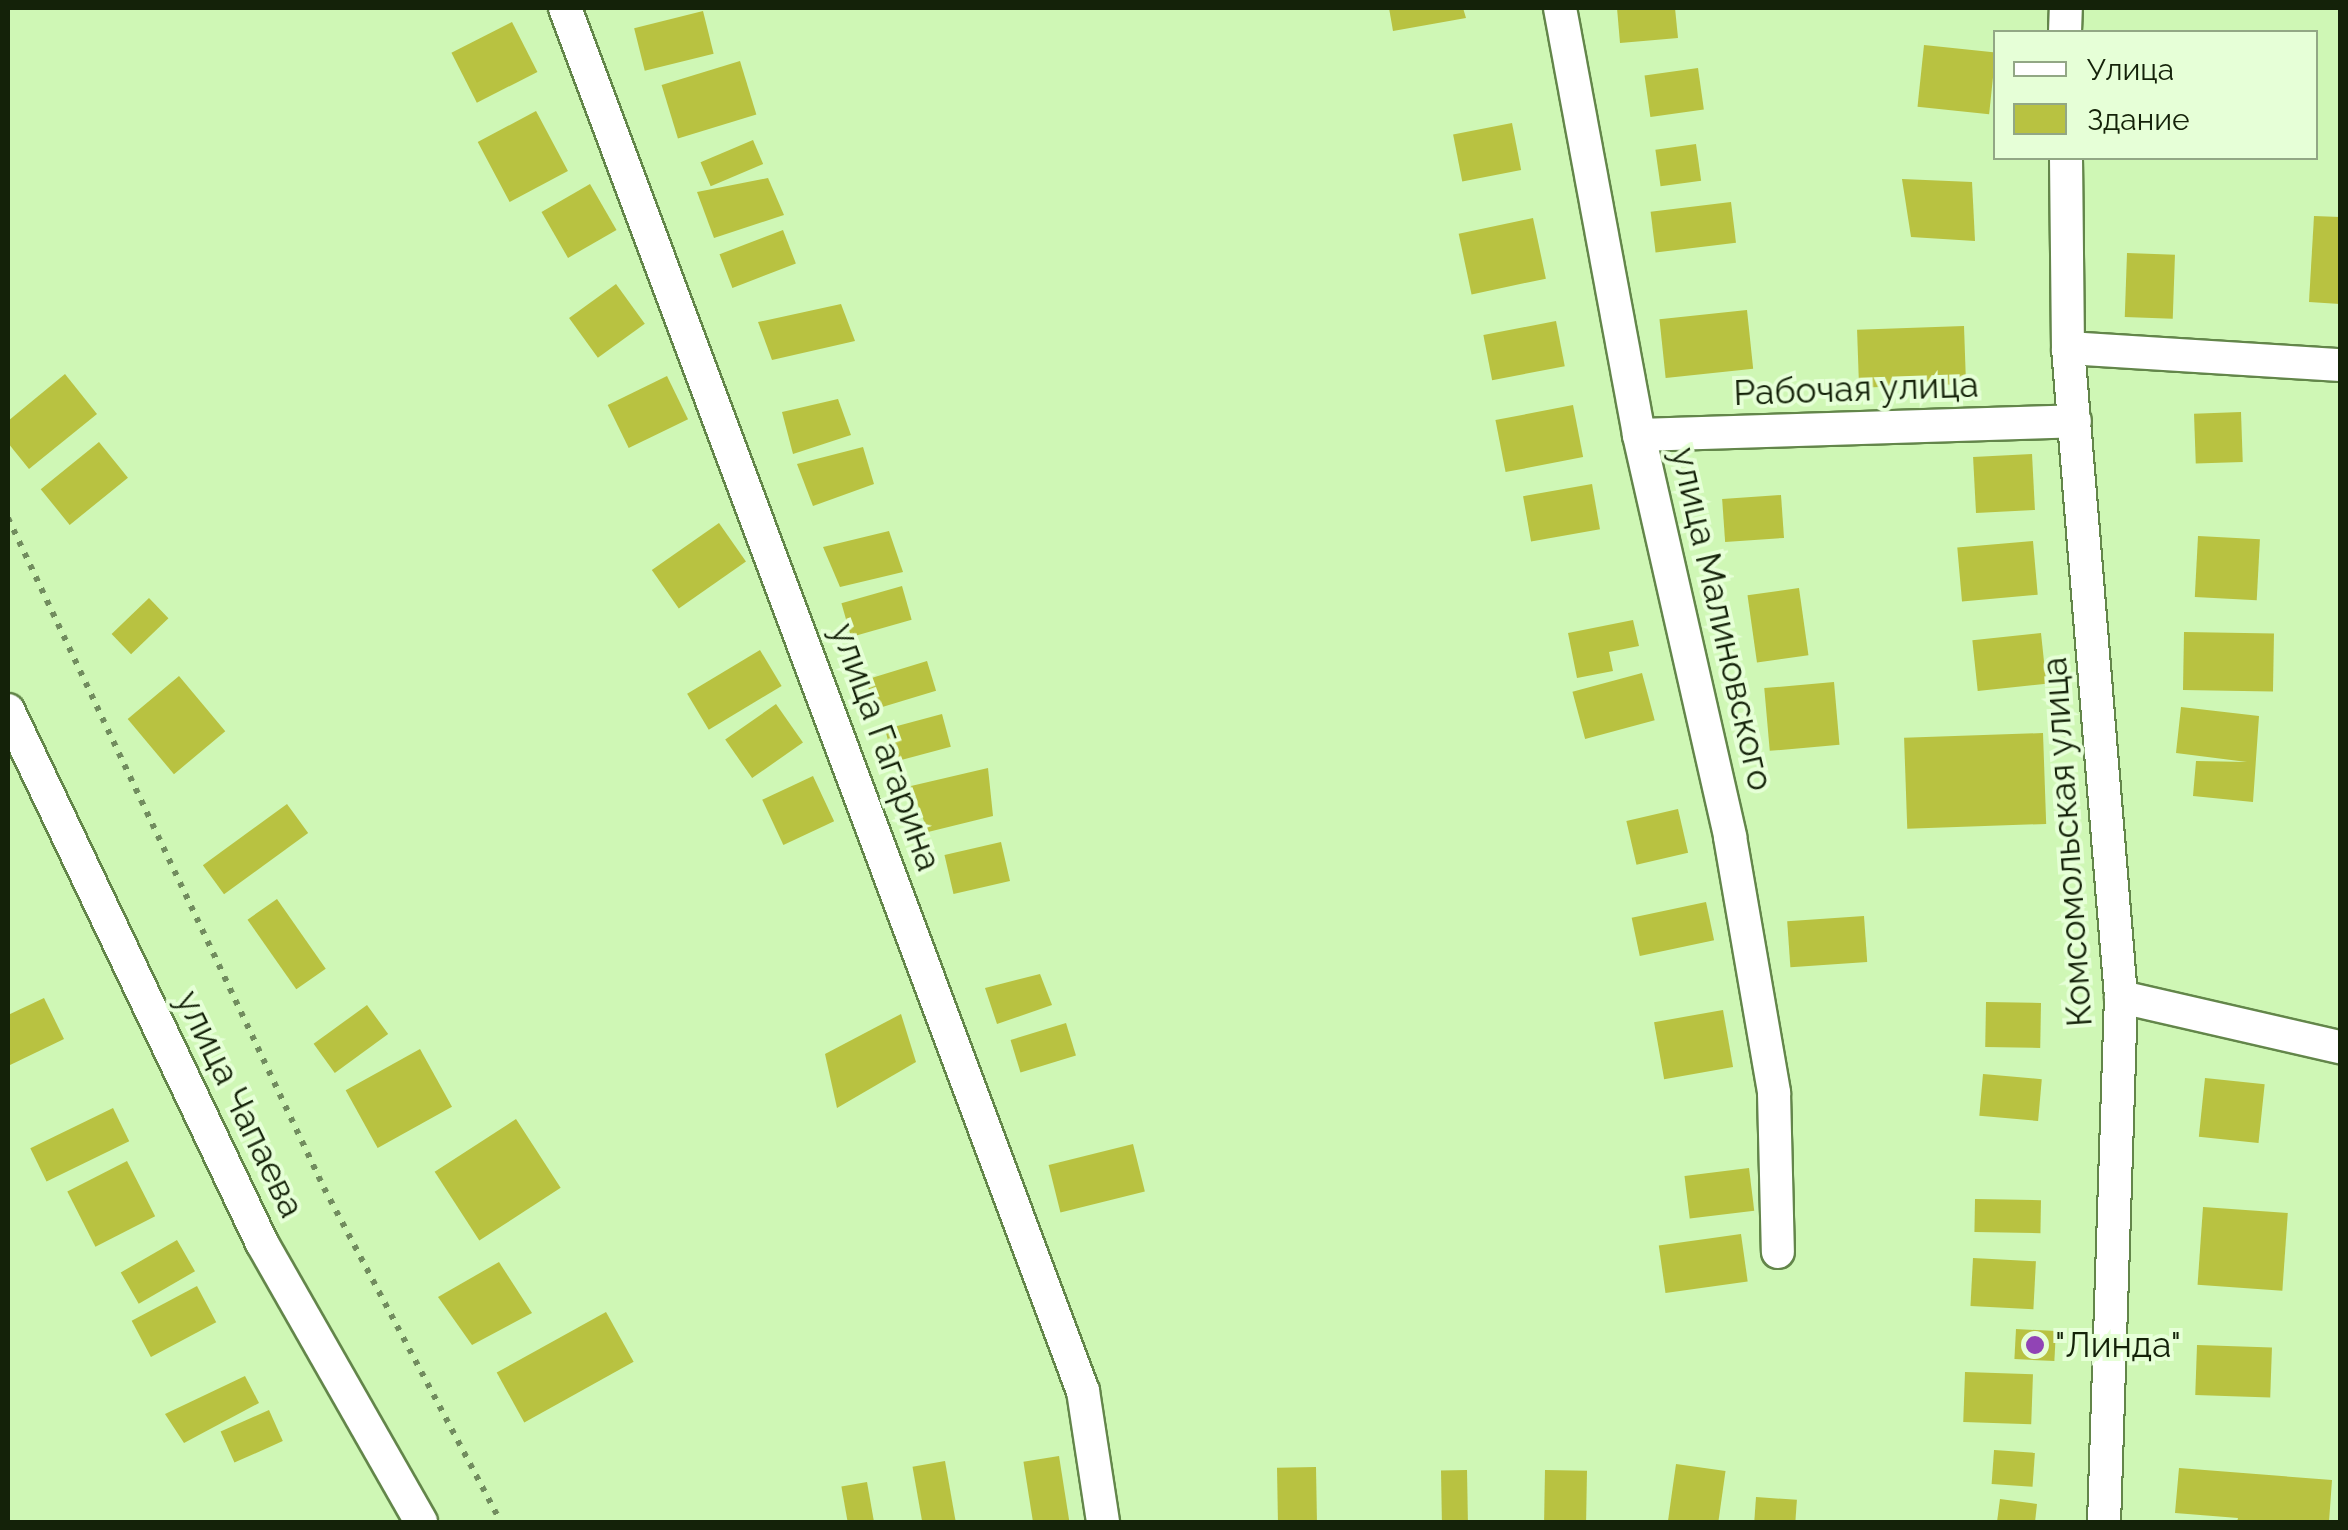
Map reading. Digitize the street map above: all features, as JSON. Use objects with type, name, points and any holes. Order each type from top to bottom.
[{"type":"street","name":"улица Гагарина","points":[[565,8],[1083,1391],[1103,1522]]},
{"type":"street","name":"улица Малиновского","points":[[1560,8],[1639,435],[1730,837],[1771,1073],[1778,1252]]},
{"type":"street","name":"Комсомольская улица","points":[[2066,160],[2068,348],[2121,997],[2104,1522]]},
{"type":"street","points":[[2068,348],[2340,365]]},
{"type":"street","name":"Рабочая улица","points":[[1639,435],[2075,421]]},
{"type":"street","name":"улица Чапаева","points":[[8,710],[262,1243],[421,1522]]},
{"type":"street","points":[[2121,997],[2340,1046]]},
{"type":"path","points":[[8,518],[324,1188],[501,1522]]},
{"type":"building","points":[[1389,8],[1463,8],[1466,18],[1393,31]]},
{"type":"building","points":[[1617,8],[1675,8],[1678,38],[1620,43]]},
{"type":"building","points":[[703,11],[714,54],[645,71],[634,28]]},
{"type":"building","points":[[512,22],[537,72],[477,103],[451,53]]},
{"type":"building","points":[[1924,45],[1993,52],[1989,114],[1918,107]]},
{"type":"building","points":[[740,61],[756,115],[678,139],[662,85]]},
{"type":"building","points":[[1698,68],[1704,110],[1650,117],[1645,76]]},
{"type":"building","points":[[536,111],[568,171],[510,202],[478,142]]},
{"type":"building","points":[[1512,123],[1521,170],[1462,182],[1453,134]]},
{"type":"building","points":[[753,140],[763,164],[711,186],[701,162]]},
{"type":"building","points":[[1696,144],[1701,181],[1661,186],[1655,150]]},
{"type":"building","points":[[768,178],[784,215],[714,238],[697,192]]},
{"type":"building","points":[[1902,179],[1972,182],[1975,241],[1911,237]]},
{"type":"building","points":[[590,184],[616,230],[568,258],[542,212]]},
{"type":"building","points":[[1731,202],[1736,243],[1656,253],[1651,212]]},
{"type":"building","points":[[2314,216],[2340,217],[2340,304],[2309,302]]},
{"type":"building","points":[[1533,218],[1546,279],[1472,294],[1459,234]]},
{"type":"building","points":[[783,230],[796,264],[732,288],[720,254]]},
{"type":"building","points":[[2127,253],[2175,255],[2173,319],[2125,317]]},
{"type":"building","points":[[616,284],[645,324],[598,358],[569,318]]},
{"type":"building","points":[[841,304],[855,341],[772,360],[758,322]]},
{"type":"building","points":[[1747,310],[1753,369],[1666,378],[1659,319]]},
{"type":"building","points":[[1556,321],[1565,366],[1492,380],[1483,335]]},
{"type":"building","points":[[1964,326],[1966,384],[1859,388],[1857,330]]},
{"type":"building","points":[[65,374],[97,414],[29,469],[8,443],[8,421]]},
{"type":"building","points":[[667,376],[688,419],[629,448],[608,405]]},
{"type":"building","points":[[838,399],[851,435],[793,454],[782,412]]},
{"type":"building","points":[[1573,405],[1583,457],[1506,472],[1495,420]]},
{"type":"building","points":[[2241,412],[2243,462],[2196,464],[2194,414]]},
{"type":"building","points":[[99,442],[128,478],[70,525],[41,489]]},
{"type":"building","points":[[863,447],[874,484],[813,506],[797,464]]},
{"type":"building","points":[[2032,454],[2035,510],[1976,513],[1973,457]]},
{"type":"building","points":[[1592,484],[1600,529],[1531,541],[1523,496]]},
{"type":"building","points":[[1781,495],[1784,538],[1725,542],[1722,499]]},
{"type":"building","points":[[719,523],[746,562],[679,609],[652,570]]},
{"type":"building","points":[[889,531],[903,572],[840,587],[823,547]]},
{"type":"building","points":[[2198,536],[2260,539],[2257,600],[2195,597]]},
{"type":"building","points":[[2033,541],[2038,595],[1962,601],[1957,548]]},
{"type":"building","points":[[902,586],[912,620],[851,637],[841,603]]},
{"type":"building","points":[[1799,588],[1808,655],[1757,663],[1748,595]]},
{"type":"building","points":[[149,598],[168,618],[131,654],[112,634]]},
{"type":"building","points":[[1633,620],[1639,646],[1609,652],[1613,671],[1577,678],[1568,633]]},
{"type":"building","points":[[2184,632],[2274,634],[2273,692],[2183,690]]},
{"type":"building","points":[[2041,633],[2046,684],[1978,691],[1972,640]]},
{"type":"building","points":[[760,650],[782,686],[709,730],[687,694]]},
{"type":"building","points":[[927,661],[936,691],[875,709],[866,680]]},
{"type":"building","points":[[1642,673],[1655,720],[1585,739],[1572,692]]},
{"type":"building","points":[[179,676],[225,731],[174,774],[128,719]]},
{"type":"building","points":[[1834,682],[1839,745],[1770,751],[1764,688]]},
{"type":"building","points":[[776,704],[803,743],[752,778],[725,740]]},
{"type":"building","points":[[2181,707],[2259,716],[2253,802],[2193,796],[2196,761],[2247,762],[2176,753]]},
{"type":"building","points":[[942,714],[951,747],[894,762],[885,729]]},
{"type":"building","points":[[2043,733],[2046,824],[1907,829],[1904,738]]},
{"type":"building","points":[[988,768],[993,816],[928,832],[911,786]]},
{"type":"building","points":[[813,776],[834,821],[783,845],[762,800]]},
{"type":"building","points":[[287,804],[308,833],[224,894],[203,865]]},
{"type":"building","points":[[1678,809],[1688,853],[1636,865],[1626,821]]},
{"type":"building","points":[[1001,842],[1010,881],[953,894],[944,855]]},
{"type":"building","points":[[277,899],[326,969],[296,989],[248,920]]},
{"type":"building","points":[[1706,902],[1714,940],[1640,956],[1632,918]]},
{"type":"building","points":[[1864,916],[1867,962],[1790,967],[1787,921]]},
{"type":"building","points":[[1040,974],[1052,1005],[997,1024],[985,988]]},
{"type":"building","points":[[44,998],[64,1039],[8,1066],[8,1015]]},
{"type":"building","points":[[1986,1002],[2041,1003],[2040,1048],[1985,1047]]},
{"type":"building","points":[[367,1005],[388,1034],[335,1073],[314,1044]]},
{"type":"building","points":[[1723,1010],[1733,1067],[1664,1079],[1654,1022]]},
{"type":"building","points":[[901,1014],[916,1062],[837,1108],[825,1054]]},
{"type":"building","points":[[1066,1023],[1076,1056],[1020,1072],[1011,1040]]},
{"type":"building","points":[[420,1049],[452,1107],[378,1148],[346,1090]]},
{"type":"building","points":[[1983,1074],[2042,1079],[2038,1121],[1979,1116]]},
{"type":"building","points":[[2205,1078],[2265,1084],[2259,1143],[2199,1137]]},
{"type":"building","points":[[113,1108],[129,1141],[47,1182],[30,1148]]},
{"type":"building","points":[[516,1119],[561,1188],[479,1241],[435,1172]]},
{"type":"building","points":[[1133,1144],[1145,1192],[1060,1213],[1049,1165]]},
{"type":"building","points":[[127,1161],[155,1216],[95,1247],[67,1191]]},
{"type":"building","points":[[1749,1168],[1754,1211],[1690,1219],[1684,1176]]},
{"type":"building","points":[[1975,1199],[2041,1200],[2040,1233],[1974,1232]]},
{"type":"building","points":[[2203,1207],[2288,1213],[2282,1291],[2198,1285]]},
{"type":"building","points":[[1741,1234],[1748,1282],[1665,1293],[1659,1246]]},
{"type":"building","points":[[177,1240],[195,1271],[139,1304],[121,1272]]},
{"type":"building","points":[[1973,1258],[2036,1261],[2033,1309],[1970,1306]]},
{"type":"building","points":[[499,1262],[532,1313],[472,1345],[438,1297]]},
{"type":"building","points":[[197,1286],[216,1322],[151,1357],[132,1321]]},
{"type":"building","points":[[606,1312],[634,1362],[524,1422],[497,1373]]},
{"type":"building","name":"\"Линда\"","points":[[2016,1329],[2056,1331],[2054,1361],[2014,1359]]},
{"type":"building","points":[[2197,1345],[2272,1348],[2270,1398],[2195,1395]]},
{"type":"building","points":[[1965,1372],[2033,1374],[2031,1424],[1963,1422]]},
{"type":"building","points":[[245,1376],[259,1403],[184,1443],[165,1414]]},
{"type":"building","points":[[269,1410],[283,1441],[234,1463],[221,1432]]},
{"type":"building","points":[[1994,1450],[2035,1453],[2033,1487],[1992,1484]]},
{"type":"building","points":[[1059,1456],[1069,1522],[1033,1522],[1023,1462]]},
{"type":"building","points":[[945,1461],[956,1522],[922,1522],[913,1467]]},
{"type":"building","points":[[1676,1464],[1726,1471],[1718,1522],[1668,1522]]},
{"type":"building","points":[[1316,1467],[1317,1522],[1278,1522],[1277,1468]]},
{"type":"building","points":[[2179,1468],[2332,1480],[2329,1522],[2237,1522],[2238,1518],[2175,1513]]},
{"type":"building","points":[[1441,1470],[1467,1470],[1468,1522],[1442,1522]]},
{"type":"building","points":[[1545,1470],[1587,1471],[1586,1522],[1544,1522]]},
{"type":"building","points":[[867,1482],[874,1522],[848,1522],[841,1487]]},
{"type":"building","points":[[1756,1497],[1797,1500],[1795,1522],[1754,1522]]},
{"type":"building","points":[[2000,1499],[2037,1504],[2035,1522],[1997,1522]]},
{"type":"place","name":"\"Линда\"","points":[[2035,1345]]}]
